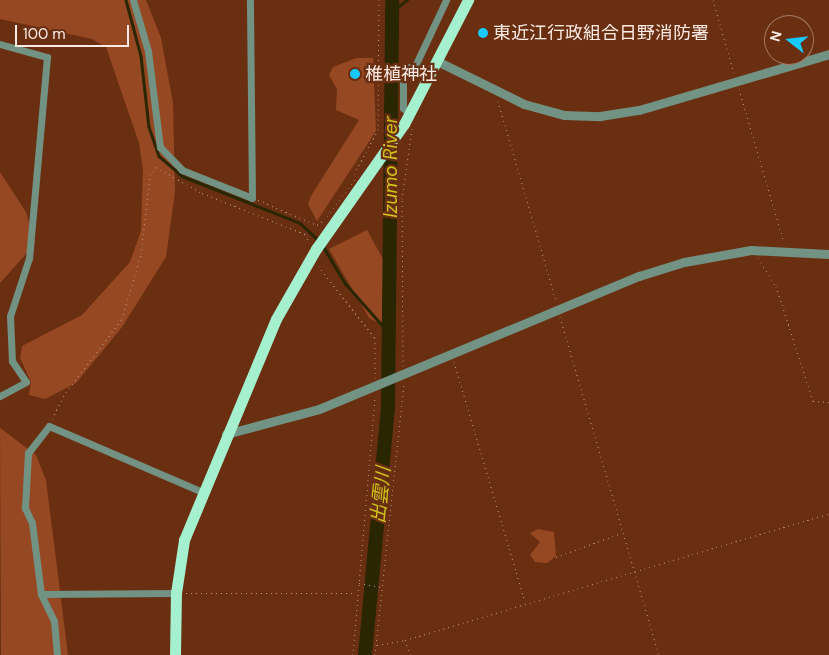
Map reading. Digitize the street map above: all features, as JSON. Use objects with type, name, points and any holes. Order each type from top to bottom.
[{"type":"highway","points":[[176,655],[176,594],[184,540],[226,434],[276,319],[306,265],[312,250],[325,237],[366,181],[407,119],[439,62],[468,0]]},
{"type":"street","points":[[133,0],[148,51],[160,147],[182,170],[252,198],[250,0]]},
{"type":"street","points":[[407,119],[403,108],[403,68],[415,66],[446,0]]},
{"type":"street","points":[[0,44],[47,57],[30,258],[10,316],[12,361],[26,382],[0,396]]},
{"type":"street","points":[[439,62],[497,90],[545,110],[600,116],[639,110],[829,54]]},
{"type":"street","points":[[226,434],[286,420],[375,386],[666,267],[751,250],[829,254]]},
{"type":"street","points":[[57,655],[54,621],[41,594],[32,523],[25,508],[28,453],[49,426],[202,492]]},
{"type":"street","points":[[41,594],[176,594]]},
{"type":"path","points":[[252,198],[317,225],[354,174],[378,130],[379,0]]},
{"type":"path","points":[[713,0],[787,251]]},
{"type":"path","points":[[374,68],[401,68]]},
{"type":"path","points":[[497,90],[558,310],[659,655]]},
{"type":"path","points":[[375,655],[403,374],[401,224],[412,130],[407,119]]},
{"type":"path","points":[[49,426],[66,392],[122,319],[141,254],[150,175],[156,167],[202,193],[305,234],[312,250]]},
{"type":"path","points":[[354,174],[366,181]]},
{"type":"path","points":[[751,250],[774,281],[813,401],[829,402]]},
{"type":"path","points":[[306,265],[314,270],[319,265],[372,334],[376,351],[375,386],[359,583],[355,593],[359,603],[353,655]]},
{"type":"path","points":[[452,354],[526,604]]},
{"type":"path","points":[[376,645],[405,640],[829,514]]},
{"type":"path","points":[[556,557],[623,533]]},
{"type":"path","points":[[359,583],[381,586]]},
{"type":"path","points":[[176,594],[355,593]]},
{"type":"path","points":[[405,640],[410,655]]},
{"type":"shaded area","points":[[0,0],[146,0],[161,38],[173,103],[175,192],[166,257],[122,327],[76,383],[45,399],[29,395],[31,382],[20,358],[22,346],[82,315],[130,262],[141,231],[143,170],[139,143],[106,47],[92,39],[0,19]]},
{"type":"shaded area","points":[[356,58],[373,58],[376,131],[317,221],[308,204],[311,196],[359,120],[336,110],[337,89],[329,75],[333,67]]},
{"type":"shaded area","points":[[0,172],[26,212],[35,244],[0,283]]},
{"type":"shaded area","points":[[367,230],[383,259],[385,326],[369,318],[329,249]]},
{"type":"shaded area","points":[[0,428],[36,455],[46,480],[68,655],[1,655]]},
{"type":"shaded area","points":[[538,529],[554,532],[556,556],[547,563],[535,562],[530,555],[540,542],[530,533]]},
{"type":"waterway","points":[[126,0],[141,56],[149,127],[159,156],[182,176],[300,223],[318,240]]},
{"type":"waterway","name":"Izumo River","points":[[365,655],[388,406],[392,0]]},
{"type":"waterway","points":[[392,12],[407,0]]},
{"type":"waterway","points":[[323,246],[345,283],[390,334]]},
{"type":"place","name":"東近江行政組合日野消防署","points":[[483,33]]},
{"type":"place","name":"椎植神社","points":[[355,74]]},
{"type":"water label","name":"出雲川","points":[[381,495]]}]
